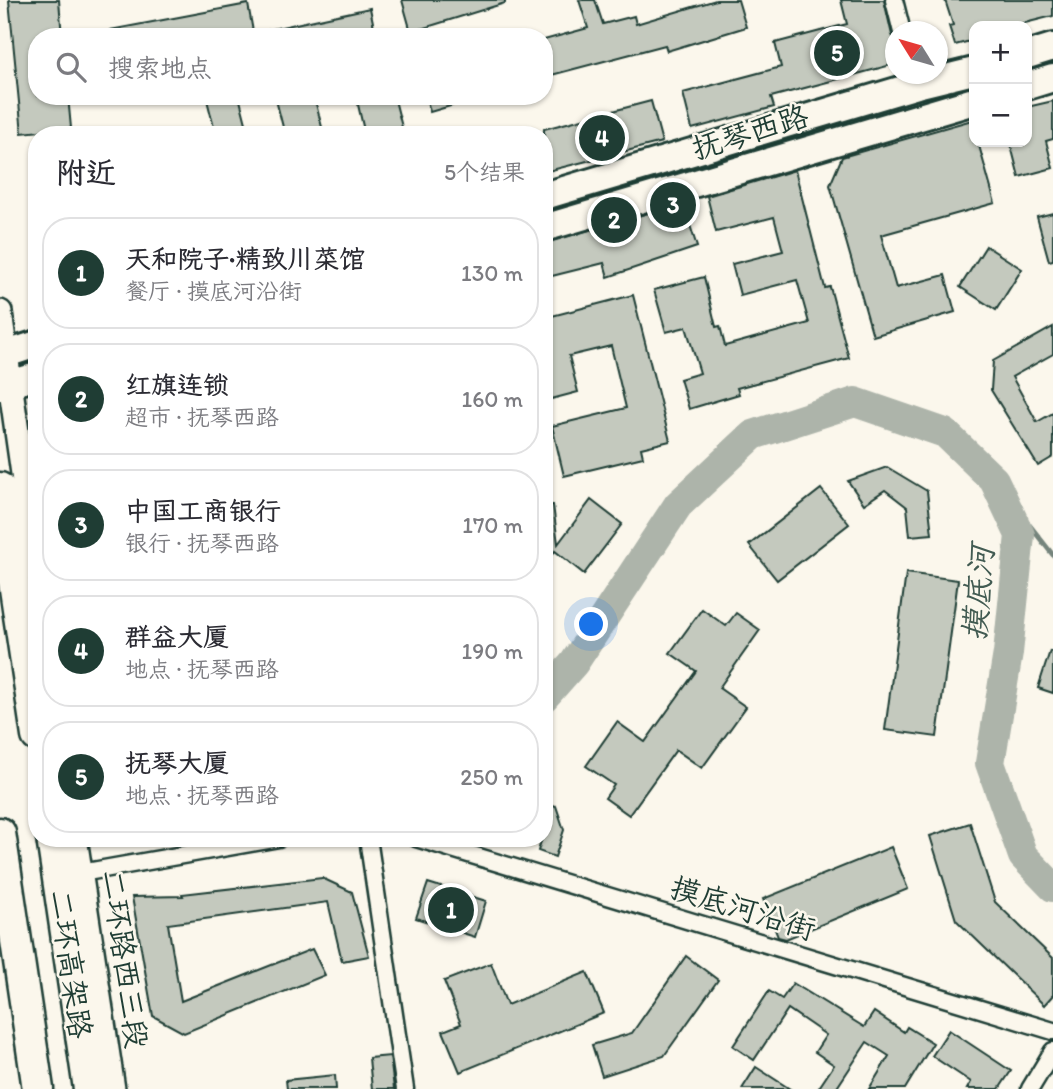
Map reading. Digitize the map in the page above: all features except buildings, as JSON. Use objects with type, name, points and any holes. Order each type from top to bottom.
[{"type":"highway","points":[[0,488],[28,676]]},
{"type":"highway","name":"二环高架路","points":[[0,833],[38,1089]]},
{"type":"highway","name":"二环高架路","points":[[53,847],[89,1089]]},
{"type":"main road","points":[[1032,53],[1053,47]]},
{"type":"main road","name":"抚琴西路","points":[[948,75],[969,72]]},
{"type":"main road","points":[[1032,84],[1053,78]]},
{"type":"main road","name":"抚琴西路","points":[[553,193],[899,84]]},
{"type":"main road","name":"抚琴西路","points":[[553,225],[969,102]]},
{"type":"main road","points":[[0,312],[5,385],[28,519]]},
{"type":"main road","points":[[3,355],[28,347]]},
{"type":"main road","points":[[5,385],[28,379]]},
{"type":"main road","name":"二环路西三段","points":[[77,847],[113,1089]]},
{"type":"street","points":[[894,0],[899,21]]},
{"type":"street","points":[[81,873],[228,847]]},
{"type":"street","points":[[370,847],[405,1089]]},
{"type":"street","name":"摸底河沿街","points":[[446,847],[1053,1031]]},
{"type":"street","points":[[1030,1089],[1053,1051]]},
{"type":"waterway","name":"摸底河","points":[[553,687],[574,663],[678,505],[753,435],[855,402],[945,433],[994,480],[1020,535],[1008,653],[990,763],[1023,856],[1053,887]]},
{"type":"waterway","points":[[994,480],[1053,555]]},
{"type":"place","name":"抚琴大厦","points":[[837,53]]},
{"type":"place","name":"群益大厦","points":[[602,138]]},
{"type":"place","name":"中国工商银行","points":[[673,205]]},
{"type":"place","name":"红旗连锁","points":[[614,220]]},
{"type":"place","name":"天和院子·精致川菜馆","points":[[451,910]]}]
